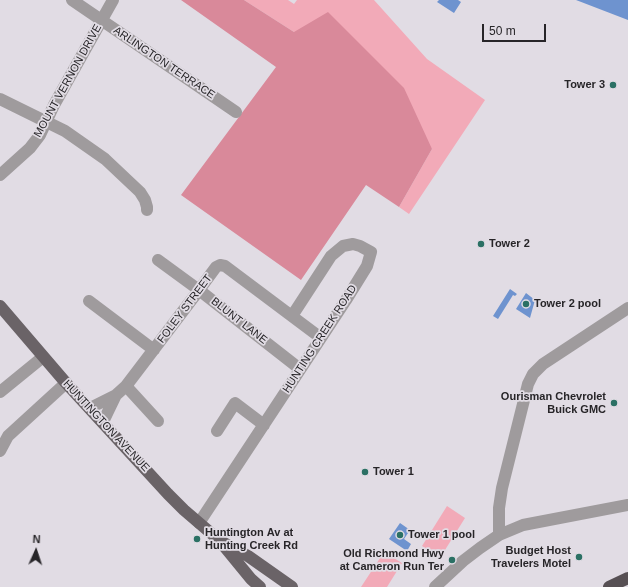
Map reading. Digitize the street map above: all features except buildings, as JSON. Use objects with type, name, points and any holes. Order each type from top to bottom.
[{"type":"highway","points":[[608,587],[628,578]]},
{"type":"main road","name":"HUNTINGTON AVENUE","points":[[0,306],[66,383],[168,494],[219,540],[252,580],[260,587]]},
{"type":"main road","name":"HUNTINGTON AVENUE","points":[[219,540],[248,556],[292,587]]},
{"type":"street","name":"ARLINGTON TERRACE","points":[[72,0],[236,112]]},
{"type":"street","name":"MOUNT VERNON DRIVE","points":[[0,175],[30,148],[40,134],[54,105],[113,0]]},
{"type":"street","points":[[0,99],[46,121],[105,159],[140,192],[148,207],[147,210]]},
{"type":"street","name":"HUNTING CREEK ROAD","points":[[199,523],[368,266],[371,252],[353,244],[343,246],[331,256],[292,316]]},
{"type":"street","name":"BLUNT LANE","points":[[158,260],[300,369]]},
{"type":"street","name":"FOLEY STREET","points":[[90,408],[116,395],[126,386],[216,267],[220,265],[225,266],[321,338]]},
{"type":"street","points":[[89,301],[154,350]]},
{"type":"street","points":[[499,535],[499,508],[502,488],[528,384],[533,374],[543,364],[628,308]]},
{"type":"street","points":[[0,392],[43,357]]},
{"type":"street","points":[[0,451],[8,436],[66,383]]},
{"type":"street","points":[[126,386],[158,421]]},
{"type":"street","name":"FOLEY STREET","points":[[103,422],[116,395]]},
{"type":"street","points":[[217,431],[235,403],[264,425]]},
{"type":"street","points":[[436,587],[463,561],[499,535],[523,525],[628,505]]},
{"type":"shaded area","points":[[181,0],[244,0],[294,32],[328,12],[404,88],[432,149],[399,207],[366,185],[301,280],[181,195],[276,67]]},
{"type":"shaded area","points":[[244,0],[288,0],[294,4],[297,0],[374,0],[427,59],[485,100],[409,214],[399,207],[432,149],[294,32]]},
{"type":"shaded area","points":[[447,506],[465,518],[440,558],[422,546]]},
{"type":"shaded area","points":[[384,552],[402,563],[387,587],[361,587]]},
{"type":"water","points":[[439,0],[458,0],[461,2],[454,13],[437,2]]},
{"type":"water","points":[[576,0],[628,0],[628,20]]},
{"type":"water","name":"Tower 2 pool","points":[[510,289],[517,294],[515,296],[513,295],[498,319],[493,316]]},
{"type":"water","name":"Tower 2 pool","points":[[526,293],[535,300],[530,318],[516,309]]},
{"type":"water","name":"Tower 1 pool","points":[[400,523],[410,530],[404,539],[411,544],[407,551],[389,539]]},
{"type":"place","name":"Tower 3","points":[[613,85]]},
{"type":"place","name":"Tower 2","points":[[481,244]]},
{"type":"place","name":"Tower 2 pool","points":[[526,304]]},
{"type":"place","name":"Ourisman Chevrolet Buick GMC","points":[[614,403]]},
{"type":"place","name":"Tower 1","points":[[365,472]]},
{"type":"place","name":"Tower 1 pool","points":[[400,535]]},
{"type":"place","name":"Huntington Av at Hunting Creek Rd","points":[[197,539]]},
{"type":"place","name":"Budget Host Travelers Motel","points":[[579,557]]},
{"type":"place","name":"Old Richmond Hwy at Cameron Run Ter","points":[[452,560]]}]
